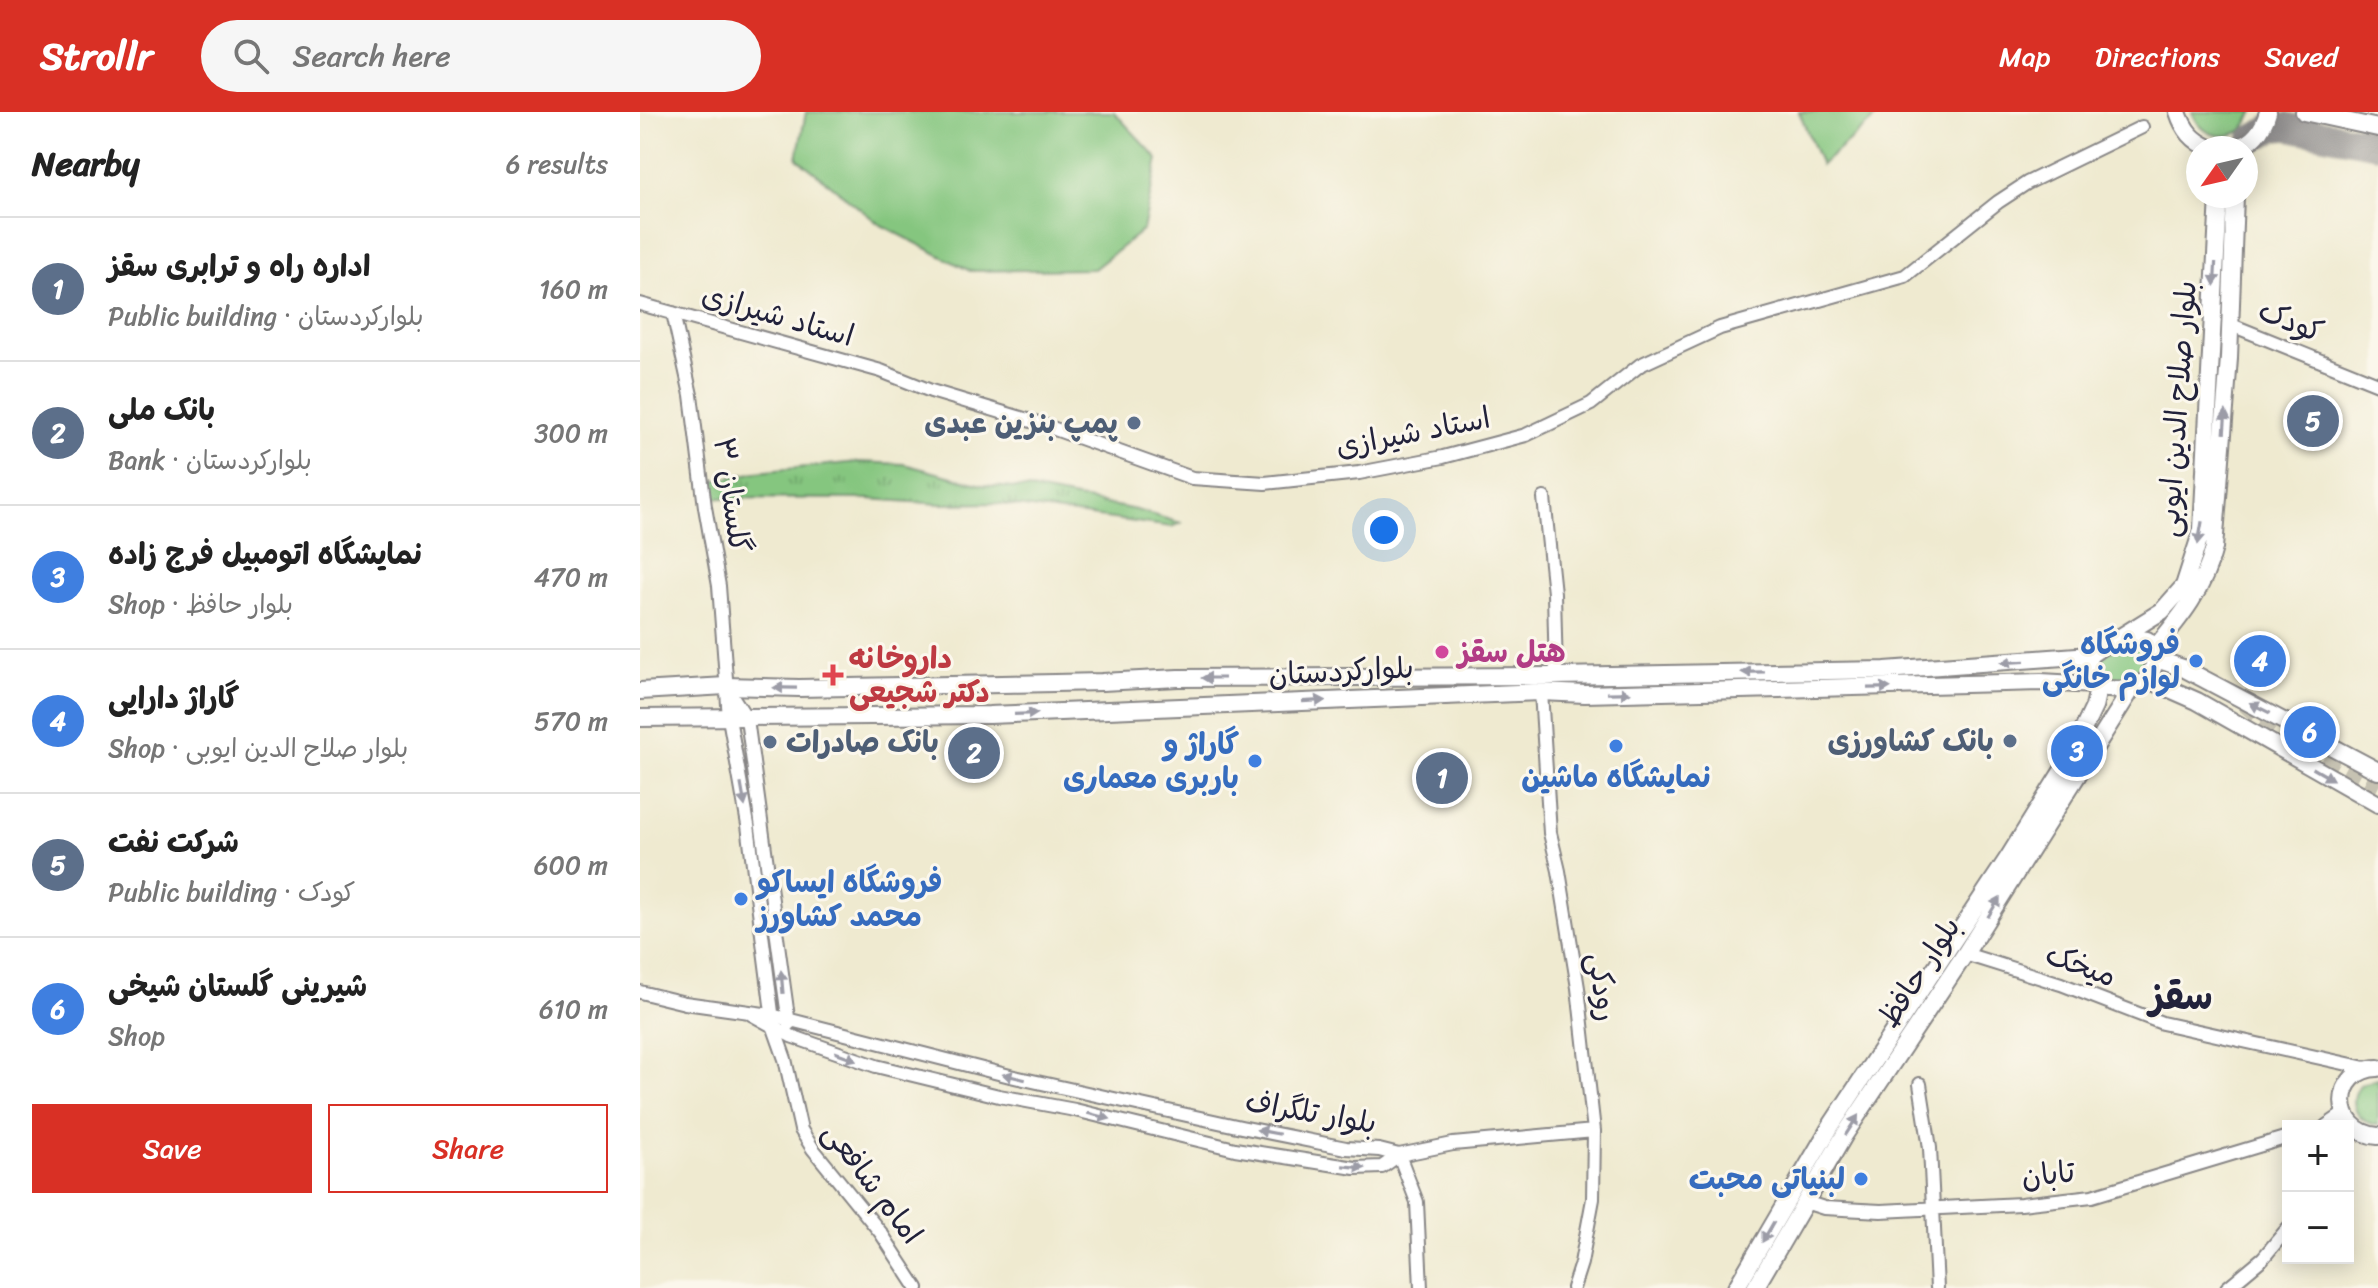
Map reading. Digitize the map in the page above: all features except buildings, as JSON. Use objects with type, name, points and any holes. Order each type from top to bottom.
[{"type":"main road","points":[[2178,112],[2191,136]]},
{"type":"main road","points":[[2254,136],[2262,129],[2268,112]]},
{"type":"main road","points":[[2304,112],[2378,128]]},
{"type":"main road","name":"بلوار صلاح الدین ایوبی","points":[[2117,639],[2162,611],[2184,586],[2202,530],[2218,208]]},
{"type":"main road","name":"بلوار صلاح الدین ایوبی","points":[[2155,654],[2193,600],[2208,572],[2214,548],[2229,358],[2234,208]]},
{"type":"main road","points":[[2378,771],[2155,654],[2147,640],[2138,637],[2117,639],[2090,655],[2087,669],[2096,686],[2140,683],[2197,701],[2378,804]]},
{"type":"main road","points":[[2140,683],[2155,654]]},
{"type":"main road","name":"بلوارکردستان","points":[[640,691],[726,686],[799,688],[1178,678],[1885,670],[2090,655]]},
{"type":"main road","points":[[2054,682],[2061,674],[2057,658]]},
{"type":"main road","name":"بلوارکردستان","points":[[640,718],[989,715],[1429,694],[1585,694],[2054,682],[2096,686]]},
{"type":"main road","name":"بلوار حافظ","points":[[1755,1288],[1845,1134],[2140,683]]},
{"type":"main road","name":"بلوار حافظ","points":[[1736,1288],[1832,1124],[2067,763],[2094,707],[2096,686]]},
{"type":"main road","points":[[2347,1120],[2344,1093],[2355,1076],[2372,1068],[2378,1053]]},
{"type":"main road","points":[[2354,1135],[2378,1136]]},
{"type":"street","name":"استاد شیرازی","points":[[640,304],[881,371],[931,391],[1038,423],[1192,478],[1265,483],[1359,473],[1443,457],[1526,435],[1591,404],[1640,365],[1720,328],[1905,276],[1998,202],[2027,183],[2142,127]]},
{"type":"street","name":"گلستان ۳","points":[[673,313],[691,395],[703,472],[705,507],[719,586],[729,718],[757,887]]},
{"type":"street","name":"کودک","points":[[2229,324],[2378,384]]},
{"type":"street","points":[[1544,498],[1554,593],[1556,676]]},
{"type":"street","points":[[726,686],[747,719],[791,1036],[785,1059]]},
{"type":"street","name":"رودکی","points":[[1541,692],[1550,833],[1578,988],[1594,1131],[1593,1199],[1573,1288]]},
{"type":"street","points":[[757,887],[772,887]]},
{"type":"street","name":"امام شافعی","points":[[757,887],[772,1021],[785,1059],[801,1130],[881,1233],[917,1288]]},
{"type":"street","name":"میخک","points":[[1965,954],[2061,984],[2162,1023],[2372,1068]]},
{"type":"street","points":[[640,992],[772,1021]]},
{"type":"street","name":"بلوار تلگراف","points":[[772,1021],[788,1021],[1010,1076],[1241,1127],[1399,1155]]},
{"type":"street","name":"بلوار تلگراف","points":[[772,1021],[791,1036],[856,1060],[1235,1149],[1355,1168],[1382,1167],[1399,1155]]},
{"type":"street","points":[[1920,1084],[1930,1148],[1937,1288]]},
{"type":"street","points":[[2335,1120],[2345,1113]]},
{"type":"street","points":[[1421,1288],[1417,1202],[1399,1155],[1453,1144],[1594,1131]]},
{"type":"street","name":"تابان","points":[[1805,1202],[1824,1208],[1881,1211],[2021,1204],[2092,1196],[2282,1139]]},
{"type":"street","points":[[2227,1288],[2263,1258],[2282,1235]]},
{"type":"green space","points":[[806,112],[1114,112],[1158,159],[1143,230],[1094,269],[970,271],[879,224],[797,158]]},
{"type":"green space","points":[[1799,112],[1882,112],[1821,165]]},
{"type":"green space","points":[[2192,112],[2254,112],[2242,131],[2219,135],[2206,131]]},
{"type":"green space","points":[[858,462],[904,464],[982,485],[1036,490],[1136,510],[1181,523],[1172,527],[994,503],[712,498],[709,482],[756,472]]},
{"type":"green space","points":[[2125,643],[2144,648],[2148,659],[2143,666],[2123,680],[2108,680],[2101,676],[2096,668],[2098,658]]},
{"type":"green space","points":[[2378,1079],[2378,1125],[2360,1116],[2354,1099],[2360,1085]]},
{"type":"taxiway","points":[[2258,136],[2274,127],[2288,127],[2378,144]]},
{"type":"tunnel","points":[[2244,704],[2292,740],[2378,788]]},
{"type":"place","name":"شرکت نفت","points":[[2313,421]]},
{"type":"place","name":"پمپ بنزین عبدی","points":[[1134,423]]},
{"type":"place","name":"هتل سقز","points":[[1442,652]]},
{"type":"place","name":"فروشگاه لوازم خانگی","points":[[2196,661]]},
{"type":"place","name":"گاراژ دارایی","points":[[2260,661]]},
{"type":"place","name":"داروخانه دکتر شجیعی","points":[[833,675]]},
{"type":"place","name":"شیرینی گلستان شیخی","points":[[2310,732]]},
{"type":"place","name":"بانک کشاورزی","points":[[2010,741]]},
{"type":"place","name":"بانک صادرات","points":[[770,742]]},
{"type":"place","name":"نمایشگاه ماشین","points":[[1616,746]]},
{"type":"place","name":"نمایشگاه اتومبیل فرج زاده","points":[[2077,751]]},
{"type":"place","name":"بانک ملی","points":[[974,753]]},
{"type":"place","name":"گاراژ و باربری معماری","points":[[1255,761]]},
{"type":"place","name":"اداره راه و ترابری سقز","points":[[1442,778]]},
{"type":"place","name":"فروشگاه ایساکو محمد کشاورز","points":[[741,899]]},
{"type":"place","name":"لبنیاتی محبت","points":[[1861,1179]]},
{"type":"district","name":"سقز","points":[[2181,996]]}]
